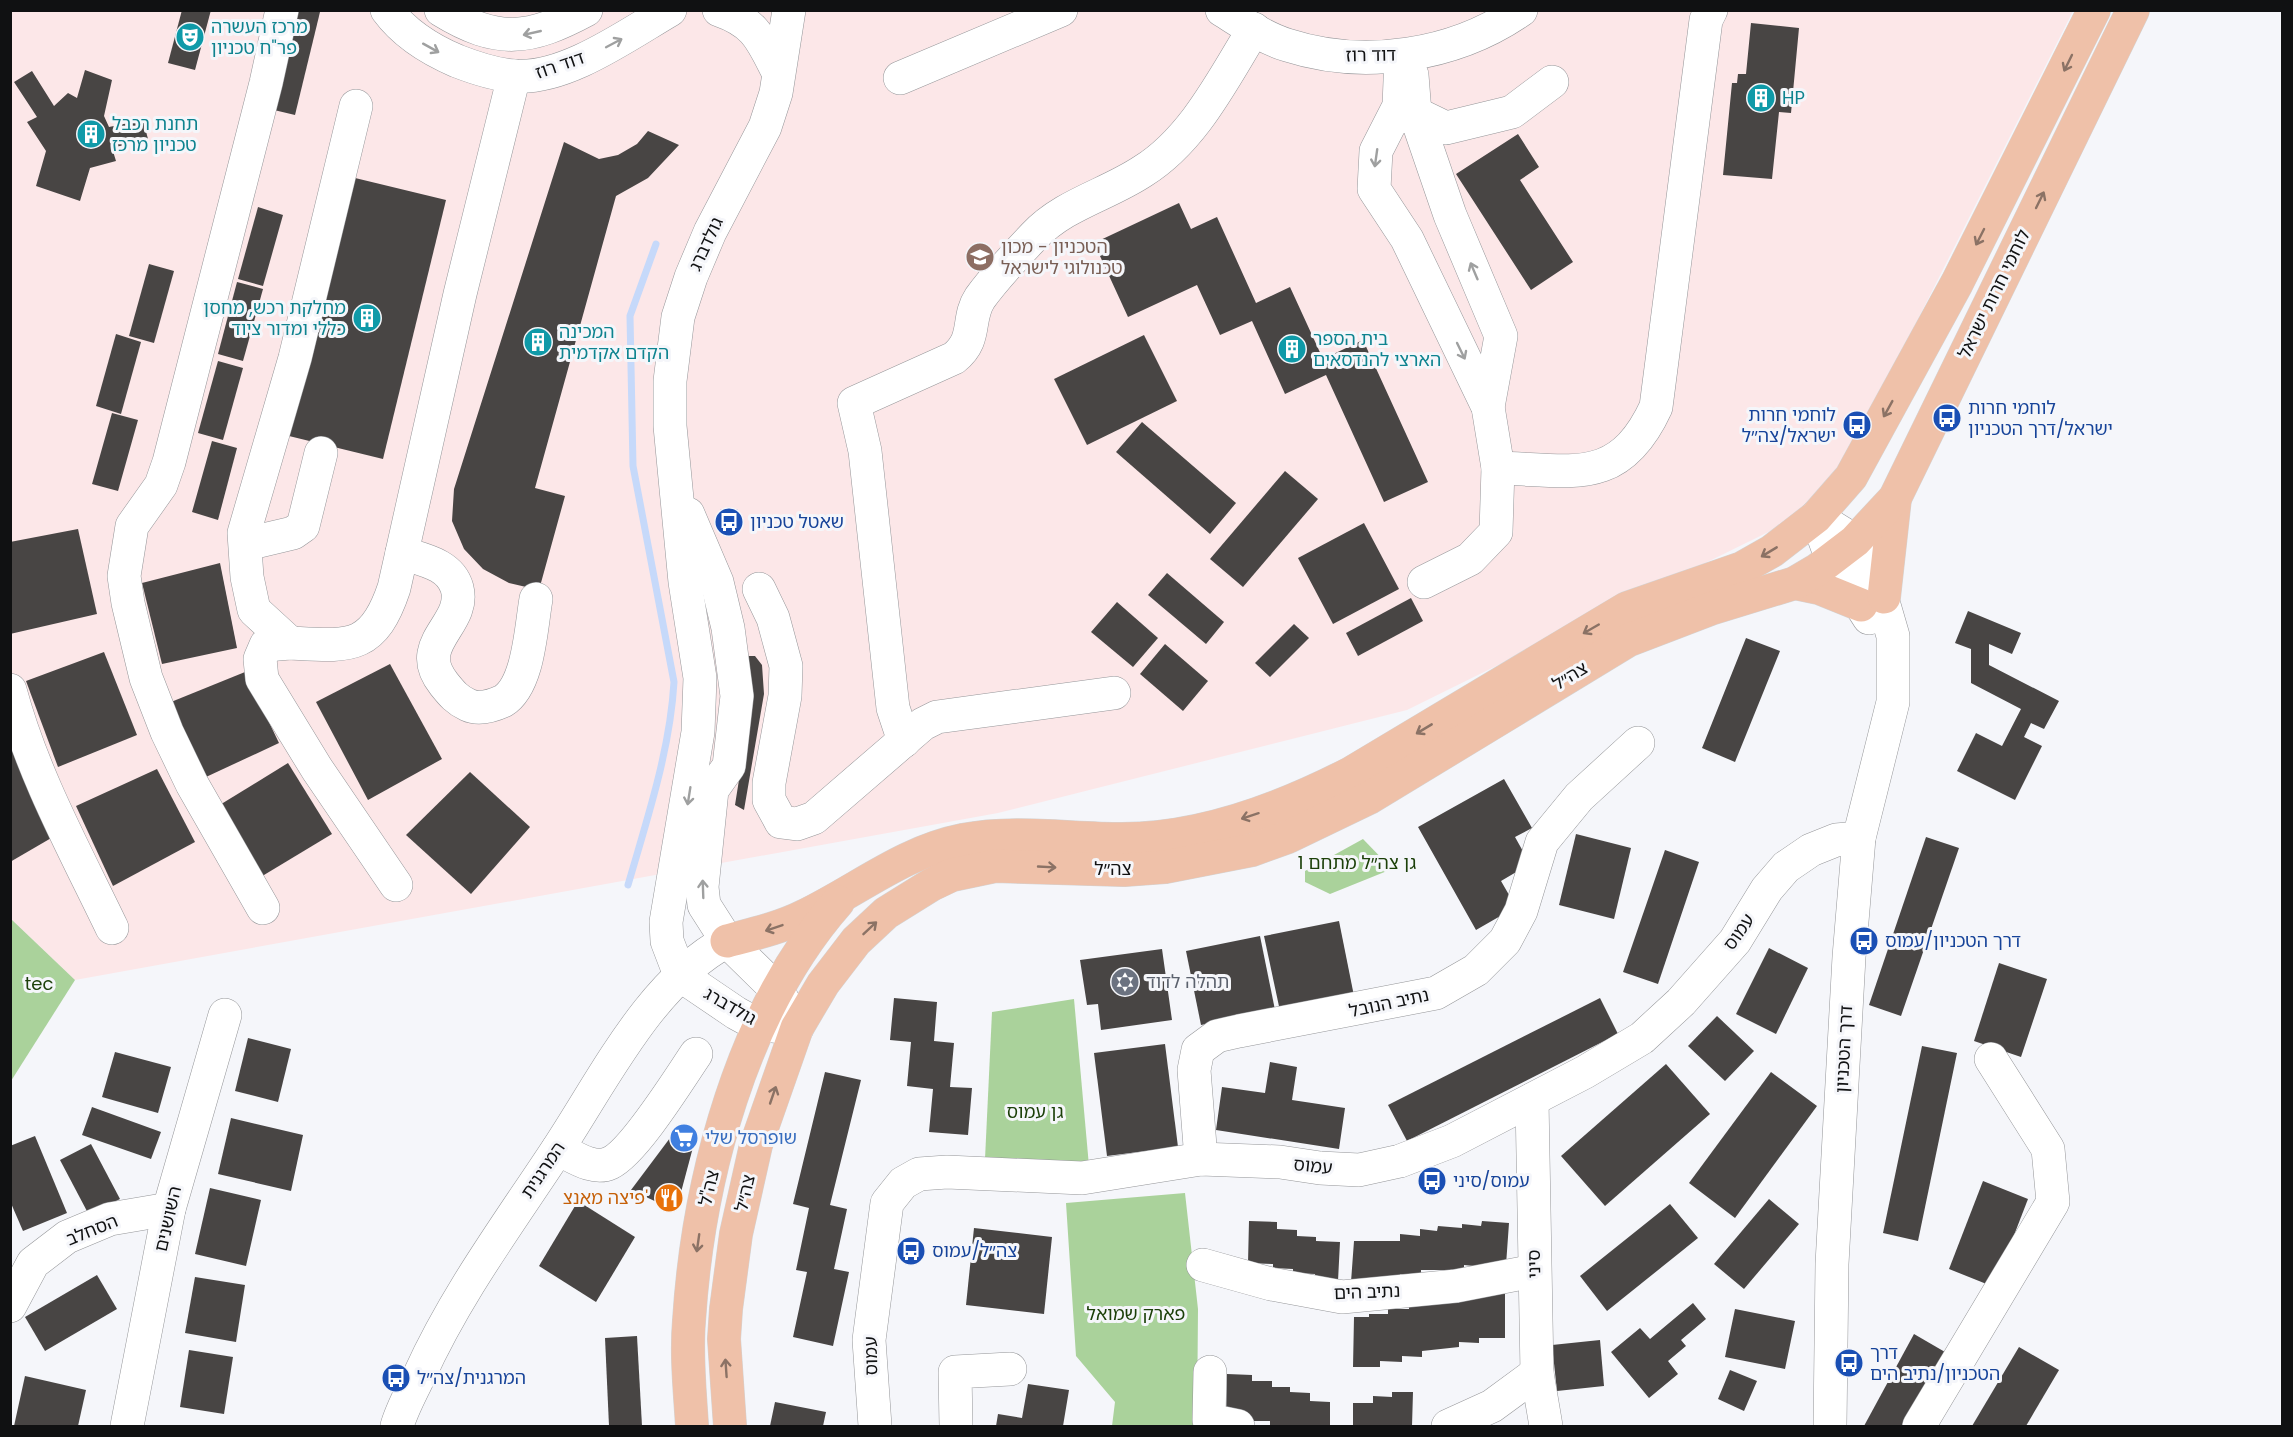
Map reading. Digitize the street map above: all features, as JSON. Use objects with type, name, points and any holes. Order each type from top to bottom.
[{"type":"main road","name":"לוחמי חרות ישראל","points":[[1816,517],[1851,477],[1957,283],[2094,10]]},
{"type":"main road","name":"לוחמי חרות ישראל","points":[[1844,550],[1894,498],[2133,10]]},
{"type":"main road","points":[[1795,584],[1873,601],[1894,498]]},
{"type":"main road","name":"צה״ל","points":[[863,882],[914,854],[964,840],[1011,835],[1124,839],[1154,837],[1220,825],[1306,796],[1351,774],[1627,608],[1742,568],[1772,551],[1816,517]]},
{"type":"main road","name":"צה״ל","points":[[730,1426],[724,1339],[736,1234],[756,1145],[796,1028],[823,984],[869,928],[908,898],[952,875],[995,866],[1124,870],[1165,867],[1222,857],[1270,843],[1316,825],[1369,798],[1629,640],[1700,612],[1795,584],[1844,550]]},
{"type":"main road","points":[[727,941],[796,919],[863,882]]},
{"type":"main road","name":"צה\"ל","points":[[692,1426],[688,1324],[700,1228],[722,1130],[758,1025],[829,913],[863,882]]},
{"type":"street","points":[[264,908],[192,784],[167,732],[147,678],[124,576],[132,526],[161,485],[169,462],[266,83],[282,10]]},
{"type":"street","name":"דוד רוז","points":[[387,10],[417,40],[449,57],[480,69],[514,76],[541,75],[585,58],[670,10]]},
{"type":"street","name":"דוד רוז","points":[[441,10],[459,21],[489,32],[525,35],[555,27],[586,10]]},
{"type":"street","points":[[718,10],[740,18],[753,27],[778,72]]},
{"type":"street","points":[[760,10],[778,72]]},
{"type":"street","name":"גולדברג","points":[[789,10],[776,93],[765,127],[710,232],[691,277],[678,317],[670,381],[670,426],[685,582],[700,678],[698,732],[666,922],[667,941],[680,975],[758,1025],[796,1028]]},
{"type":"street","points":[[900,78],[1061,10]]},
{"type":"street","name":"דוד רוז","points":[[1222,10],[1285,45],[1312,52],[1404,64],[1434,49],[1502,24],[1521,10]]},
{"type":"street","points":[[1498,468],[1578,470],[1606,466],[1627,452],[1644,431],[1656,407],[1706,20],[1712,10]]},
{"type":"street","points":[[904,741],[893,708],[865,451],[854,404],[954,358],[966,348],[979,300],[1035,235],[1061,213],[1143,171],[1165,153],[1206,107],[1254,29]]},
{"type":"street","points":[[1404,64],[1404,116],[1450,215],[1501,336],[1488,407]]},
{"type":"street","points":[[396,885],[317,769],[262,679],[260,658],[266,645],[291,643],[342,646],[369,634],[385,614],[402,554],[460,294],[514,76]]},
{"type":"street","points":[[1404,116],[1446,128],[1512,112],[1552,82]]},
{"type":"street","points":[[291,643],[254,610],[247,577],[244,533],[295,358],[356,106]]},
{"type":"street","points":[[1404,116],[1376,151],[1374,189],[1407,239],[1488,407],[1498,468],[1496,532],[1470,559],[1424,582]]},
{"type":"street","points":[[246,544],[293,533],[303,526],[321,453]]},
{"type":"street","name":"גולדברג","points":[[677,487],[717,582],[734,666],[737,696],[729,766],[712,790],[702,887],[704,905],[727,941],[778,991],[796,1028]]},
{"type":"street","name":"דרך הטכניון","points":[[1816,517],[1844,550],[1873,601],[1875,629],[1893,675],[1888,723],[1859,838],[1849,966],[1832,1264],[1830,1426]]},
{"type":"street","points":[[692,522],[717,701],[712,790]]},
{"type":"street","points":[[402,554],[434,563],[447,571],[457,587],[458,604],[432,652],[436,675],[456,699],[474,707],[494,706],[507,698],[522,678],[536,599]]},
{"type":"street","points":[[734,666],[760,622],[759,589],[773,618],[786,666],[785,696],[769,783],[769,800],[781,822],[797,824],[814,818],[923,724],[950,713],[1114,693]]},
{"type":"street","points":[[751,638],[768,653],[785,696]]},
{"type":"street","points":[[10,690],[20,725],[53,804],[112,928]]},
{"type":"street","name":"נתיב הנובל","points":[[1201,1159],[1194,1070],[1198,1050],[1217,1036],[1436,993],[1476,970],[1505,941],[1521,911],[1542,842],[1579,797],[1638,742]]},
{"type":"street","name":"עמוס","points":[[875,1426],[869,1340],[887,1203],[903,1183],[919,1174],[947,1172],[1082,1178],[1201,1159],[1280,1162],[1320,1168],[1359,1170],[1396,1162],[1452,1141],[1532,1100],[1642,1038],[1681,1002],[1735,941],[1767,889],[1786,867],[1811,850],[1836,840],[1859,838]]},
{"type":"street","name":"המרגנית","points":[[397,1426],[440,1329],[476,1269],[653,1005],[680,975],[708,951],[727,941]]},
{"type":"street","name":"השושנים","points":[[126,1426],[169,1209],[225,1015]]},
{"type":"street","points":[[558,1149],[592,1165],[609,1164],[627,1150],[696,1054]]},
{"type":"street","points":[[1919,1426],[2053,1202],[2048,1149],[1991,1059]]},
{"type":"street","name":"סיני","points":[[1532,1100],[1537,1373],[1546,1426]]},
{"type":"street","name":"הסחלב","points":[[10,1306],[33,1263],[67,1237],[110,1219],[169,1209]]},
{"type":"street","name":"נתיב הים","points":[[1203,1265],[1271,1284],[1342,1297],[1456,1286],[1534,1271]]},
{"type":"street","points":[[956,1426],[955,1372],[1010,1369]]},
{"type":"street","points":[[1210,1372],[1209,1420],[1238,1426]]},
{"type":"street","points":[[1448,1426],[1492,1406],[1537,1373]]},
{"type":"shaded area","name":"הטכניון - מכון טכנולוגי לישראל","points":[[10,11],[2073,11],[1825,504],[1407,710],[998,813],[75,980],[11,919]]},
{"type":"green space","name":"גן צה״ל מתחם 1","points":[[1363,839],[1392,869],[1330,894],[1305,882],[1305,871]]},
{"type":"green space","name":"tec","points":[[11,919],[75,980],[11,1081]]},
{"type":"green space","name":"גן עמוס","points":[[1074,999],[1089,1166],[985,1159],[992,1012]]},
{"type":"green space","name":"פארק שמואל","points":[[1185,1193],[1198,1309],[1197,1426],[1112,1426],[1115,1402],[1076,1356],[1066,1203]]},
{"type":"building","name":"מרכז העשרה פר\"ח טכניון","points":[[182,10],[211,10],[195,70],[168,63]]},
{"type":"building","points":[[298,10],[320,12],[295,115],[274,110]]},
{"type":"building","name":"HP","points":[[1751,23],[1799,28],[1791,113],[1779,112],[1772,179],[1723,175],[1732,83],[1737,83],[1738,74],[1746,74]]},
{"type":"building","name":"תחנת רכבל טכניון מרכז","points":[[85,70],[112,80],[104,116],[109,127],[143,120],[148,139],[112,148],[116,161],[90,168],[80,201],[36,186],[46,151],[27,122],[37,117],[14,82],[32,71],[54,106],[68,93],[77,98]]},
{"type":"building","name":"המכינה הקדם אקדמית","points":[[648,131],[679,145],[648,178],[616,196],[535,488],[565,496],[539,590],[509,583],[483,569],[464,549],[452,521],[454,489],[564,142],[599,159],[618,155],[637,144]]},
{"type":"building","points":[[1518,134],[1539,167],[1520,180],[1573,262],[1531,290],[1456,174]]},
{"type":"building","name":"מחלקת רכש, מחסן כללי ומדור ציוד","points":[[351,177],[446,200],[383,459],[289,436]]},
{"type":"building","name":"בית הספר הארצי להנדסאים","points":[[1179,203],[1191,229],[1217,217],[1256,303],[1290,287],[1323,359],[1363,340],[1428,482],[1384,502],[1326,375],[1285,394],[1252,321],[1220,335],[1197,285],[1128,317],[1094,243]]},
{"type":"building","points":[[258,207],[283,215],[263,286],[238,279]]},
{"type":"building","points":[[149,264],[174,271],[154,343],[129,336]]},
{"type":"building","points":[[237,282],[263,289],[243,361],[218,354]]},
{"type":"building","points":[[116,334],[141,342],[121,414],[96,406]]},
{"type":"building","points":[[1144,335],[1177,401],[1087,445],[1054,379]]},
{"type":"building","points":[[218,361],[243,368],[223,440],[198,433]]},
{"type":"building","points":[[112,413],[138,420],[118,491],[92,484]]},
{"type":"building","points":[[1142,422],[1236,503],[1210,534],[1116,452]]},
{"type":"building","points":[[212,441],[237,448],[218,520],[192,512]]},
{"type":"building","points":[[1285,471],[1318,499],[1243,587],[1210,559]]},
{"type":"building","points":[[1364,523],[1399,589],[1333,624],[1298,558]]},
{"type":"building","points":[[78,529],[97,614],[10,634],[10,542]]},
{"type":"building","points":[[220,563],[237,648],[162,664],[142,583]]},
{"type":"building","points":[[1167,573],[1224,622],[1206,644],[1148,595]]},
{"type":"building","points":[[1411,598],[1423,621],[1358,656],[1346,633]]},
{"type":"building","points":[[1117,602],[1158,638],[1133,667],[1091,632]]},
{"type":"building","points":[[1968,611],[2021,633],[2012,654],[1989,644],[1989,665],[2059,701],[2044,729],[2031,723],[2024,737],[2042,746],[2015,800],[1957,771],[1976,733],[2002,746],[2021,709],[1971,683],[1971,649],[1955,643]]},
{"type":"building","points":[[1294,624],[1309,638],[1270,677],[1255,663]]},
{"type":"building","points":[[1746,638],[1780,651],[1735,762],[1702,748]]},
{"type":"building","points":[[1165,644],[1208,681],[1183,711],[1140,674]]},
{"type":"building","points":[[104,652],[137,735],[58,767],[26,681]]},
{"type":"building","points":[[755,656],[762,665],[764,694],[744,810],[735,805],[749,717],[744,658]]},
{"type":"building","points":[[390,664],[442,759],[368,800],[316,702]]},
{"type":"building","points":[[245,672],[279,743],[206,777],[171,702]]},
{"type":"building","points":[[12,745],[53,837],[10,862],[10,746]]},
{"type":"building","points":[[288,763],[332,834],[259,878],[218,806]]},
{"type":"building","points":[[157,769],[195,842],[113,886],[76,806]]},
{"type":"building","points":[[470,772],[530,827],[471,894],[406,835]]},
{"type":"building","points":[[1504,779],[1532,828],[1515,837],[1530,864],[1501,881],[1516,907],[1476,930],[1418,827]]},
{"type":"building","points":[[1576,834],[1631,848],[1614,919],[1559,905]]},
{"type":"building","points":[[1926,837],[1959,848],[1901,1016],[1869,1005]]},
{"type":"building","points":[[1665,850],[1699,862],[1658,984],[1623,972]]},
{"type":"building","points":[[1339,921],[1354,996],[1280,1011],[1264,936]]},
{"type":"building","points":[[1260,936],[1275,1010],[1201,1025],[1186,951]]},
{"type":"building","points":[[1769,948],[1808,968],[1776,1034],[1736,1014]]},
{"type":"building","name":"תהלה לדוד","points":[[1162,949],[1172,1020],[1101,1030],[1098,1004],[1087,1005],[1080,960]]},
{"type":"building","points":[[1999,963],[2047,979],[2021,1057],[1974,1041]]},
{"type":"building","points":[[894,998],[937,1002],[934,1041],[954,1043],[950,1087],[972,1088],[968,1135],[929,1132],[933,1089],[907,1086],[911,1042],[890,1040]]},
{"type":"building","points":[[1600,998],[1618,1034],[1407,1141],[1388,1105]]},
{"type":"building","points":[[1717,1016],[1754,1051],[1725,1081],[1688,1046]]},
{"type":"building","points":[[248,1038],[291,1049],[278,1102],[235,1091]]},
{"type":"building","points":[[1165,1044],[1178,1147],[1107,1156],[1094,1053]]},
{"type":"building","points":[[1922,1046],[1957,1053],[1918,1241],[1883,1233]]},
{"type":"building","points":[[115,1052],[171,1067],[158,1113],[102,1097]]},
{"type":"building","points":[[1270,1062],[1297,1067],[1292,1100],[1345,1108],[1339,1149],[1216,1130],[1222,1087],[1265,1093]]},
{"type":"building","points":[[1666,1064],[1710,1114],[1605,1206],[1561,1156]]},
{"type":"building","points":[[825,1072],[861,1080],[830,1205],[847,1209],[834,1269],[849,1272],[833,1346],[793,1337],[807,1272],[796,1270],[809,1208],[793,1204]]},
{"type":"building","points":[[1771,1072],[1817,1106],[1735,1218],[1689,1183]]},
{"type":"building","points":[[92,1107],[161,1132],[151,1159],[82,1135]]},
{"type":"building","points":[[231,1118],[303,1135],[291,1191],[218,1174]]},
{"type":"building","points":[[676,1130],[696,1136],[676,1211],[631,1190]]},
{"type":"building","points":[[35,1136],[67,1213],[23,1231],[10,1201],[10,1146]]},
{"type":"building","points":[[91,1144],[120,1199],[89,1215],[60,1160]]},
{"type":"building","points":[[1983,1181],[2028,1199],[1994,1287],[1949,1269]]},
{"type":"building","points":[[210,1188],[261,1200],[246,1266],[195,1254]]},
{"type":"building","points":[[1769,1199],[1799,1224],[1744,1289],[1714,1264]]},
{"type":"building","points":[[578,1201],[635,1237],[596,1302],[539,1266]]},
{"type":"building","points":[[1670,1204],[1698,1238],[1607,1311],[1580,1276]]},
{"type":"building","points":[[1249,1221],[1277,1222],[1277,1229],[1297,1230],[1297,1236],[1316,1237],[1316,1241],[1340,1242],[1338,1281],[1315,1280],[1315,1274],[1293,1273],[1293,1269],[1273,1268],[1273,1264],[1248,1263]]},
{"type":"building","points":[[1482,1221],[1509,1223],[1506,1265],[1485,1263],[1484,1267],[1464,1265],[1464,1270],[1421,1270],[1421,1276],[1400,1274],[1400,1280],[1351,1282],[1354,1241],[1400,1241],[1400,1234],[1420,1236],[1420,1229],[1437,1231],[1438,1226],[1462,1228],[1462,1224],[1481,1226]]},
{"type":"building","points":[[974,1228],[1052,1237],[1044,1314],[966,1305]]},
{"type":"building","points":[[97,1275],[117,1309],[45,1351],[25,1317]]},
{"type":"building","points":[[195,1277],[245,1285],[236,1342],[185,1333]]},
{"type":"building","points":[[1473,1293],[1505,1294],[1505,1338],[1479,1338],[1479,1343],[1459,1342],[1459,1347],[1422,1351],[1422,1357],[1402,1356],[1402,1362],[1380,1361],[1380,1367],[1353,1367],[1354,1317],[1388,1314],[1388,1309],[1409,1309],[1409,1305],[1432,1305],[1432,1300]]},
{"type":"building","points":[[1693,1303],[1706,1319],[1681,1340],[1686,1346],[1668,1361],[1678,1374],[1649,1398],[1611,1352],[1640,1328],[1650,1339]]},
{"type":"building","points":[[1735,1309],[1795,1321],[1785,1369],[1725,1357]]},
{"type":"building","points":[[1914,1334],[1945,1352],[1905,1426],[1864,1426]]},
{"type":"building","points":[[637,1336],[642,1426],[609,1426],[605,1338]]},
{"type":"building","points":[[1600,1340],[1604,1386],[1557,1391],[1552,1345]]},
{"type":"building","points":[[2019,1347],[2059,1370],[2026,1426],[1972,1426]]},
{"type":"building","points":[[189,1350],[233,1357],[224,1414],[180,1407]]},
{"type":"building","points":[[1730,1370],[1757,1381],[1744,1411],[1718,1399]]},
{"type":"building","points":[[1227,1374],[1252,1375],[1252,1381],[1272,1381],[1272,1387],[1290,1387],[1290,1392],[1310,1393],[1310,1401],[1330,1402],[1330,1426],[1270,1426],[1270,1421],[1249,1421],[1226,1417]]},
{"type":"building","points":[[25,1376],[86,1390],[78,1426],[14,1426]]},
{"type":"building","points":[[1028,1384],[1069,1390],[1063,1426],[996,1426],[998,1414],[1022,1418]]},
{"type":"building","points":[[1392,1392],[1413,1392],[1412,1426],[1353,1426],[1353,1403],[1373,1403],[1373,1396],[1392,1397]]},
{"type":"building","points":[[775,1402],[826,1412],[823,1426],[770,1426]]},
{"type":"waterway","points":[[628,885],[663,759],[674,682],[633,466],[630,316],[656,244]]},
{"type":"place","name":"מרכז העשרה פר\"ח טכניון","points":[[190,37]]},
{"type":"place","name":"HP","points":[[1761,98]]},
{"type":"place","name":"תחנת רכבל טכניון מרכז","points":[[91,134]]},
{"type":"place","name":"הטכניון - מכון טכנולוגי לישראל","points":[[980,257]]},
{"type":"place","name":"מחלקת רכש, מחסן כללי ומדור ציוד","points":[[367,318]]},
{"type":"place","name":"המכינה הקדם אקדמית","points":[[538,342]]},
{"type":"place","name":"בית הספר הארצי להנדסאים","points":[[1292,349]]},
{"type":"place","name":"לוחמי חרות ישראל/דרך הטכניון","points":[[1947,418]]},
{"type":"place","name":"לוחמי חרות ישראל/צה״ל","points":[[1857,425]]},
{"type":"place","name":"שאטל טכניון","points":[[729,522]]},
{"type":"place","name":"דרך הטכניון/עמוס","points":[[1864,941]]},
{"type":"place","name":"תהלה לדוד","points":[[1125,982]]},
{"type":"place","name":"שופרסל שלי","points":[[684,1138]]},
{"type":"place","name":"עמוס/סיני","points":[[1432,1181]]},
{"type":"place","name":"פיצה מאנצ'","points":[[669,1198]]},
{"type":"place","name":"צה״ל/עמוס","points":[[911,1251]]},
{"type":"place","name":"דרך הטכניון/נתיב הים","points":[[1849,1363]]},
{"type":"place","name":"המרגנית/צה״ל","points":[[396,1378]]}]
